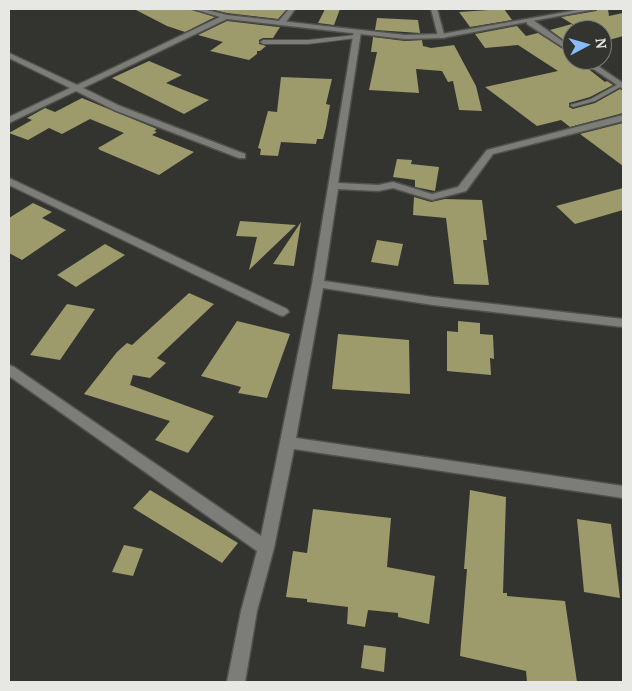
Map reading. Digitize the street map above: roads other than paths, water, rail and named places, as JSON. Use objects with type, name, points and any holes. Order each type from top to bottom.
[{"type":"street","points":[[196,9],[227,17],[281,23],[356,35],[405,37],[442,36],[530,22],[594,9]]},
{"type":"street","points":[[281,23],[292,9]]},
{"type":"street","points":[[434,9],[442,36]]},
{"type":"street","points":[[9,120],[227,17]]},
{"type":"street","points":[[530,22],[562,44]]},
{"type":"street","points":[[236,682],[249,611],[266,548],[288,443],[309,323],[318,284],[356,35]]},
{"type":"street","points":[[9,55],[118,108],[242,156]]},
{"type":"street","points":[[599,70],[622,86]]},
{"type":"street","points":[[333,186],[378,188],[393,185],[432,196],[462,188],[490,152],[623,118]]},
{"type":"street","points":[[9,181],[283,312]]},
{"type":"street","points":[[318,284],[433,301],[623,323]]},
{"type":"street","points":[[9,370],[266,548]]},
{"type":"street","points":[[288,443],[623,492]]},
{"type":"lane","points":[[263,42],[308,42],[356,35]]},
{"type":"lane","points":[[573,105],[593,100],[622,86]]}]
